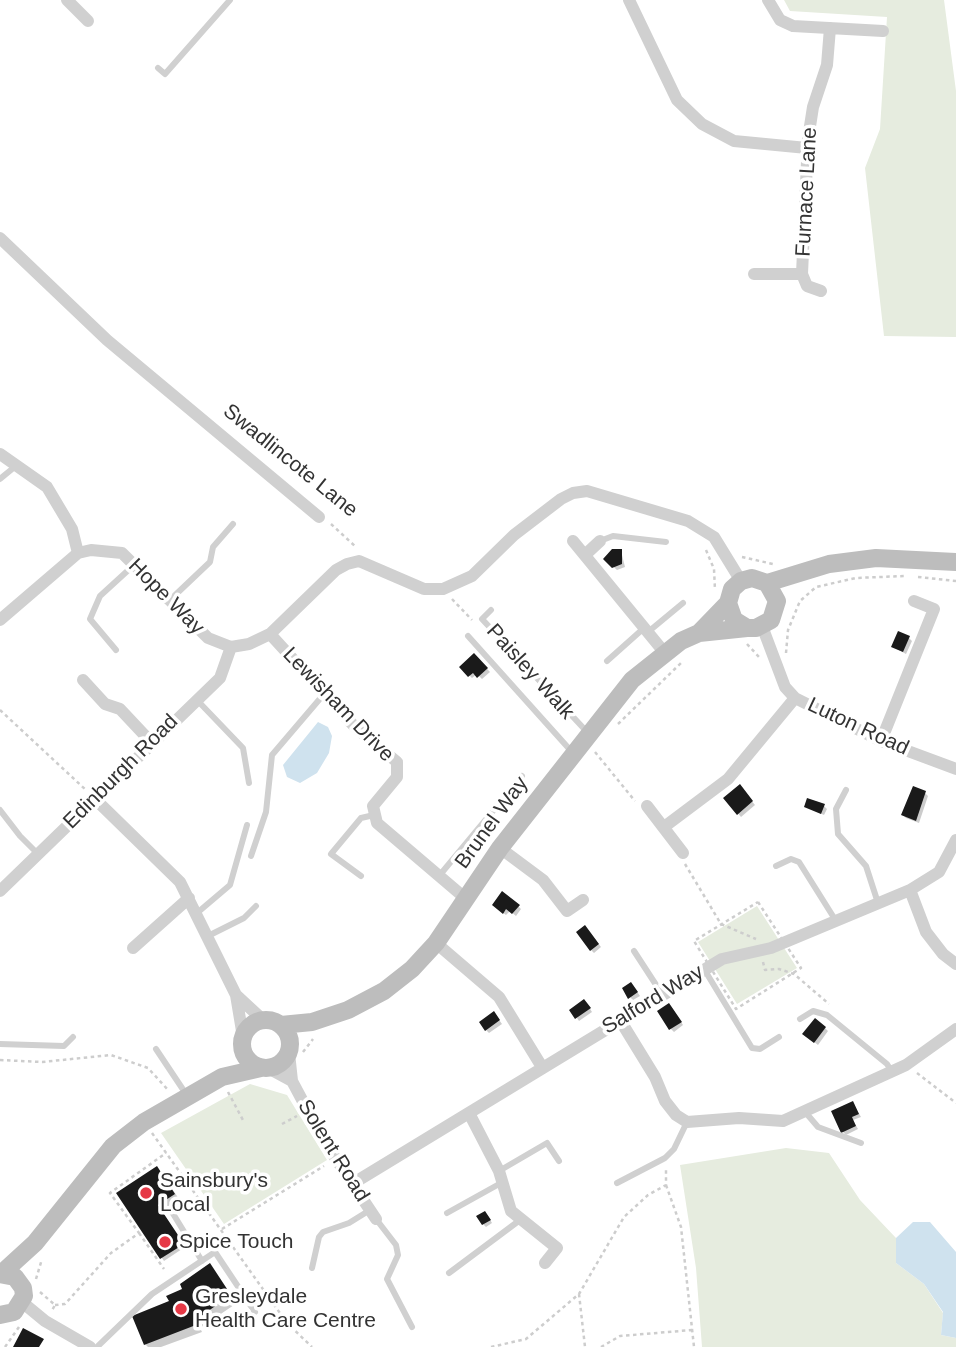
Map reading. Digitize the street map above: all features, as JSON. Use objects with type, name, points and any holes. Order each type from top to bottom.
[{"type":"street","points":[[67,0],[88,21]]},
{"type":"street","points":[[629,0],[677,100],[695,118],[718,135],[734,141],[807,148]]},
{"type":"street","points":[[768,0],[785,23],[883,31]]},
{"type":"street","name":"Furnace Lane","points":[[821,290],[807,286],[802,274],[807,148],[813,107],[827,65],[830,28]]},
{"type":"street","name":"Swadlincote Lane","points":[[0,238],[107,340],[319,517]]},
{"type":"street","name":"Furnace Lane","points":[[754,274],[802,274]]},
{"type":"street","points":[[0,454],[47,487],[72,528],[78,553],[0,620]]},
{"type":"street","points":[[231,647],[249,644],[270,634],[336,570],[359,561],[424,589],[443,589],[472,576],[514,535],[561,499],[573,493],[587,491],[688,521],[714,537],[741,581]]},
{"type":"street","points":[[573,541],[664,652]]},
{"type":"street","points":[[586,554],[600,541]]},
{"type":"street","name":"Hope Way","points":[[78,553],[91,550],[122,553],[208,638],[231,647]]},
{"type":"street","points":[[810,570],[777,608],[771,620],[754,627],[734,620],[721,597],[741,581],[752,578],[768,583],[810,570],[876,558],[956,562]]},
{"type":"street","points":[[768,583],[776,595],[777,608]]},
{"type":"street","name":"Brunel Way","points":[[699,634],[721,597]]},
{"type":"street","points":[[881,741],[934,609],[915,601]]},
{"type":"street","name":"Brunel Way","points":[[281,1025],[312,1022],[348,1010],[384,991],[412,969],[436,943],[500,848],[573,752],[590,741],[632,680],[664,652],[699,634],[754,627]]},
{"type":"street","name":"Luton Road","points":[[754,627],[777,666],[785,687],[795,698],[881,741],[956,769]]},
{"type":"street","name":"Lewisham Drive","points":[[270,634],[324,694],[397,762],[397,776],[373,806],[374,815]]},
{"type":"street","name":"Edinburgh Road","points":[[0,891],[220,678],[231,647]]},
{"type":"street","points":[[83,681],[105,704],[120,709],[151,742]]},
{"type":"street","points":[[664,827],[728,779],[795,698]]},
{"type":"street","points":[[95,799],[180,883],[236,995],[242,1041],[248,1059],[264,1068]]},
{"type":"street","points":[[647,806],[682,853]]},
{"type":"street","points":[[374,815],[377,823],[465,898]]},
{"type":"street","name":"Salford Way","points":[[352,1184],[707,967],[732,954],[760,951],[784,942],[910,890],[939,872],[956,840]]},
{"type":"street","points":[[500,848],[543,880],[567,911],[583,900]]},
{"type":"street","points":[[910,890],[926,932],[943,954],[956,964]]},
{"type":"street","points":[[133,948],[189,898]]},
{"type":"street","points":[[436,943],[499,997],[542,1067]]},
{"type":"street","points":[[12,1308],[26,1264],[92,1168],[113,1146],[144,1122],[183,1100],[228,1086],[264,1068],[280,1064],[289,1050],[286,1031],[281,1025],[263,1020],[236,995]]},
{"type":"street","points":[[228,1086],[242,1041],[252,1024],[263,1020]]},
{"type":"street","points":[[620,1020],[655,1077],[665,1101],[676,1115],[687,1122],[739,1118],[783,1121],[806,1113],[830,1098],[906,1065],[956,1029]]},
{"type":"street","name":"Brunel Way","points":[[289,1050],[312,1022]]},
{"type":"street","name":"Solent Road","points":[[289,1050],[292,1081],[336,1159],[373,1215]]},
{"type":"street","name":"Solent Road","points":[[264,1068],[292,1081]]},
{"type":"street","points":[[468,1113],[500,1177],[511,1210],[557,1248],[545,1263]]},
{"type":"street","points":[[1,1273],[40,1247]]},
{"type":"street","points":[[1,1273],[15,1277],[12,1308]]},
{"type":"street","points":[[12,1308],[45,1321],[90,1347]]},
{"type":"lane","points":[[158,68],[165,74],[230,0]]},
{"type":"lane","points":[[0,479],[17,466]]},
{"type":"lane","points":[[170,599],[210,562],[213,547],[233,524]]},
{"type":"lane","points":[[600,541],[613,536],[666,542]]},
{"type":"lane","points":[[116,650],[90,619],[100,596],[135,564]]},
{"type":"lane","points":[[607,661],[682,603]]},
{"type":"lane","name":"Paisley Walk","points":[[491,610],[482,619],[590,741]]},
{"type":"lane","points":[[468,636],[573,752]]},
{"type":"lane","points":[[251,856],[266,812],[272,755],[324,694]]},
{"type":"lane","points":[[196,699],[243,748],[249,783]]},
{"type":"lane","points":[[439,876],[522,776]]},
{"type":"lane","points":[[846,790],[836,809],[838,834],[860,856],[878,904]]},
{"type":"lane","points":[[0,810],[38,854]]},
{"type":"lane","points":[[361,876],[331,854],[360,818],[374,815]]},
{"type":"lane","points":[[197,913],[230,885],[247,825]]},
{"type":"lane","points":[[776,866],[792,859],[799,862],[836,921]]},
{"type":"lane","points":[[208,936],[244,918],[256,906]]},
{"type":"lane","points":[[635,951],[662,994]]},
{"type":"lane","points":[[707,967],[752,1048],[760,1049],[779,1037]]},
{"type":"lane","points":[[800,1019],[813,1011],[827,1015],[887,1064],[892,1072]]},
{"type":"lane","points":[[0,1044],[64,1046],[73,1037]]},
{"type":"lane","points":[[156,1049],[183,1100]]},
{"type":"lane","points":[[806,1113],[818,1127],[861,1143]]},
{"type":"lane","points":[[617,1183],[666,1158],[674,1149],[687,1122]]},
{"type":"lane","points":[[447,1213],[547,1143],[559,1161]]},
{"type":"lane","points":[[172,1212],[202,1261]]},
{"type":"lane","points":[[312,1268],[319,1237],[323,1232],[373,1215],[396,1245],[398,1255],[387,1279],[412,1327]]},
{"type":"lane","points":[[449,1273],[522,1218]]},
{"type":"lane","points":[[97,1347],[152,1294],[215,1252],[255,1312]]},
{"type":"path","name":"Swadlincote Lane","points":[[319,517],[356,544],[359,561]]},
{"type":"path","points":[[714,537],[706,551],[721,597]]},
{"type":"path","points":[[740,556],[774,564]]},
{"type":"path","points":[[810,570],[822,586]]},
{"type":"path","points":[[777,666],[785,662],[788,630],[800,601],[822,586],[869,577],[908,576],[956,581]]},
{"type":"path","points":[[0,710],[95,799]]},
{"type":"path","points":[[590,741],[636,802],[647,806]]},
{"type":"path","points":[[682,853],[686,866],[721,924],[756,936],[765,970],[779,969],[794,974]]},
{"type":"path","points":[[758,902],[784,942],[801,968],[736,1009],[707,967],[694,941],[758,902]]},
{"type":"path","points":[[0,1060],[42,1062],[111,1055],[148,1068],[183,1100]]},
{"type":"path","points":[[906,1065],[956,1103]]},
{"type":"path","points":[[228,1086],[244,1122]]},
{"type":"path","points":[[282,1124],[308,1111]]},
{"type":"path","points":[[144,1122],[287,1323],[312,1347]]},
{"type":"path","points":[[164,1269],[110,1193],[167,1153]]},
{"type":"path","points":[[666,1158],[666,1185],[681,1227],[694,1347]]},
{"type":"path","points":[[222,1230],[336,1159]]},
{"type":"path","points":[[491,1347],[526,1339],[579,1294],[624,1217],[649,1195],[666,1185]]},
{"type":"path","points":[[5,1347],[24,1324],[43,1326],[55,1306],[65,1304],[111,1253],[139,1233]]},
{"type":"path","points":[[40,1247],[36,1284],[42,1296],[55,1306]]},
{"type":"path","points":[[579,1294],[585,1347]]},
{"type":"path","points":[[601,1347],[620,1336],[692,1330]]},
{"type":"path","points":[[526,1339],[530,1347]]},
{"type":"shaded area","points":[[784,0],[944,0],[956,91],[956,337],[884,336],[865,168],[880,129],[887,17],[790,11]]},
{"type":"shaded area","points":[[757,906],[797,968],[737,1004],[698,942]]},
{"type":"shaded area","points":[[250,1084],[287,1095],[327,1160],[224,1224],[161,1133]]},
{"type":"shaded area","points":[[786,1148],[829,1153],[860,1200],[896,1238],[896,1263],[924,1284],[943,1313],[941,1335],[956,1338],[956,1347],[702,1347],[696,1268],[680,1165]]},
{"type":"water","points":[[318,722],[328,727],[332,736],[329,753],[317,773],[300,783],[287,777],[283,765]]},
{"type":"water","points":[[913,1222],[930,1222],[956,1252],[956,1338],[941,1335],[943,1312],[924,1284],[896,1263],[896,1238]]},
{"type":"building","points":[[612,549],[622,549],[622,564],[612,568],[603,559]]},
{"type":"building","points":[[898,631],[910,636],[903,652],[891,647]]},
{"type":"building","points":[[474,653],[488,668],[477,678],[473,673],[468,677],[459,667]]},
{"type":"building","points":[[740,784],[753,801],[737,815],[723,798]]},
{"type":"building","points":[[913,786],[926,791],[916,821],[901,815]]},
{"type":"building","points":[[807,798],[825,804],[821,814],[804,807]]},
{"type":"building","points":[[502,891],[520,905],[512,914],[506,909],[503,914],[492,905]]},
{"type":"building","points":[[585,925],[599,944],[590,951],[576,932]]},
{"type":"building","points":[[631,982],[638,992],[628,999],[622,988]]},
{"type":"building","points":[[584,999],[591,1008],[575,1019],[569,1010]]},
{"type":"building","points":[[669,1003],[682,1022],[669,1030],[657,1011]]},
{"type":"building","points":[[494,1011],[500,1020],[485,1031],[479,1022]]},
{"type":"building","points":[[815,1018],[826,1027],[814,1043],[802,1034]]},
{"type":"building","points":[[853,1101],[859,1114],[852,1117],[856,1126],[841,1133],[831,1111]]},
{"type":"building","points":[[157,1166],[175,1194],[158,1205],[184,1244],[160,1259],[116,1193]]},
{"type":"building","points":[[485,1211],[491,1220],[482,1225],[476,1216]]},
{"type":"building","name":"Gresleydale Health Care Centre","points":[[210,1263],[231,1295],[194,1321],[196,1325],[144,1345],[132,1316],[169,1301],[166,1296],[182,1289],[180,1284]]},
{"type":"building","points":[[23,1328],[44,1339],[39,1347],[13,1347]]},
{"type":"place","name":"Sainsbury's Local","points":[[146,1193]]},
{"type":"place","name":"Spice Touch","points":[[165,1242]]},
{"type":"place","name":"Gresleydale Health Care Centre","points":[[181,1309]]}]
